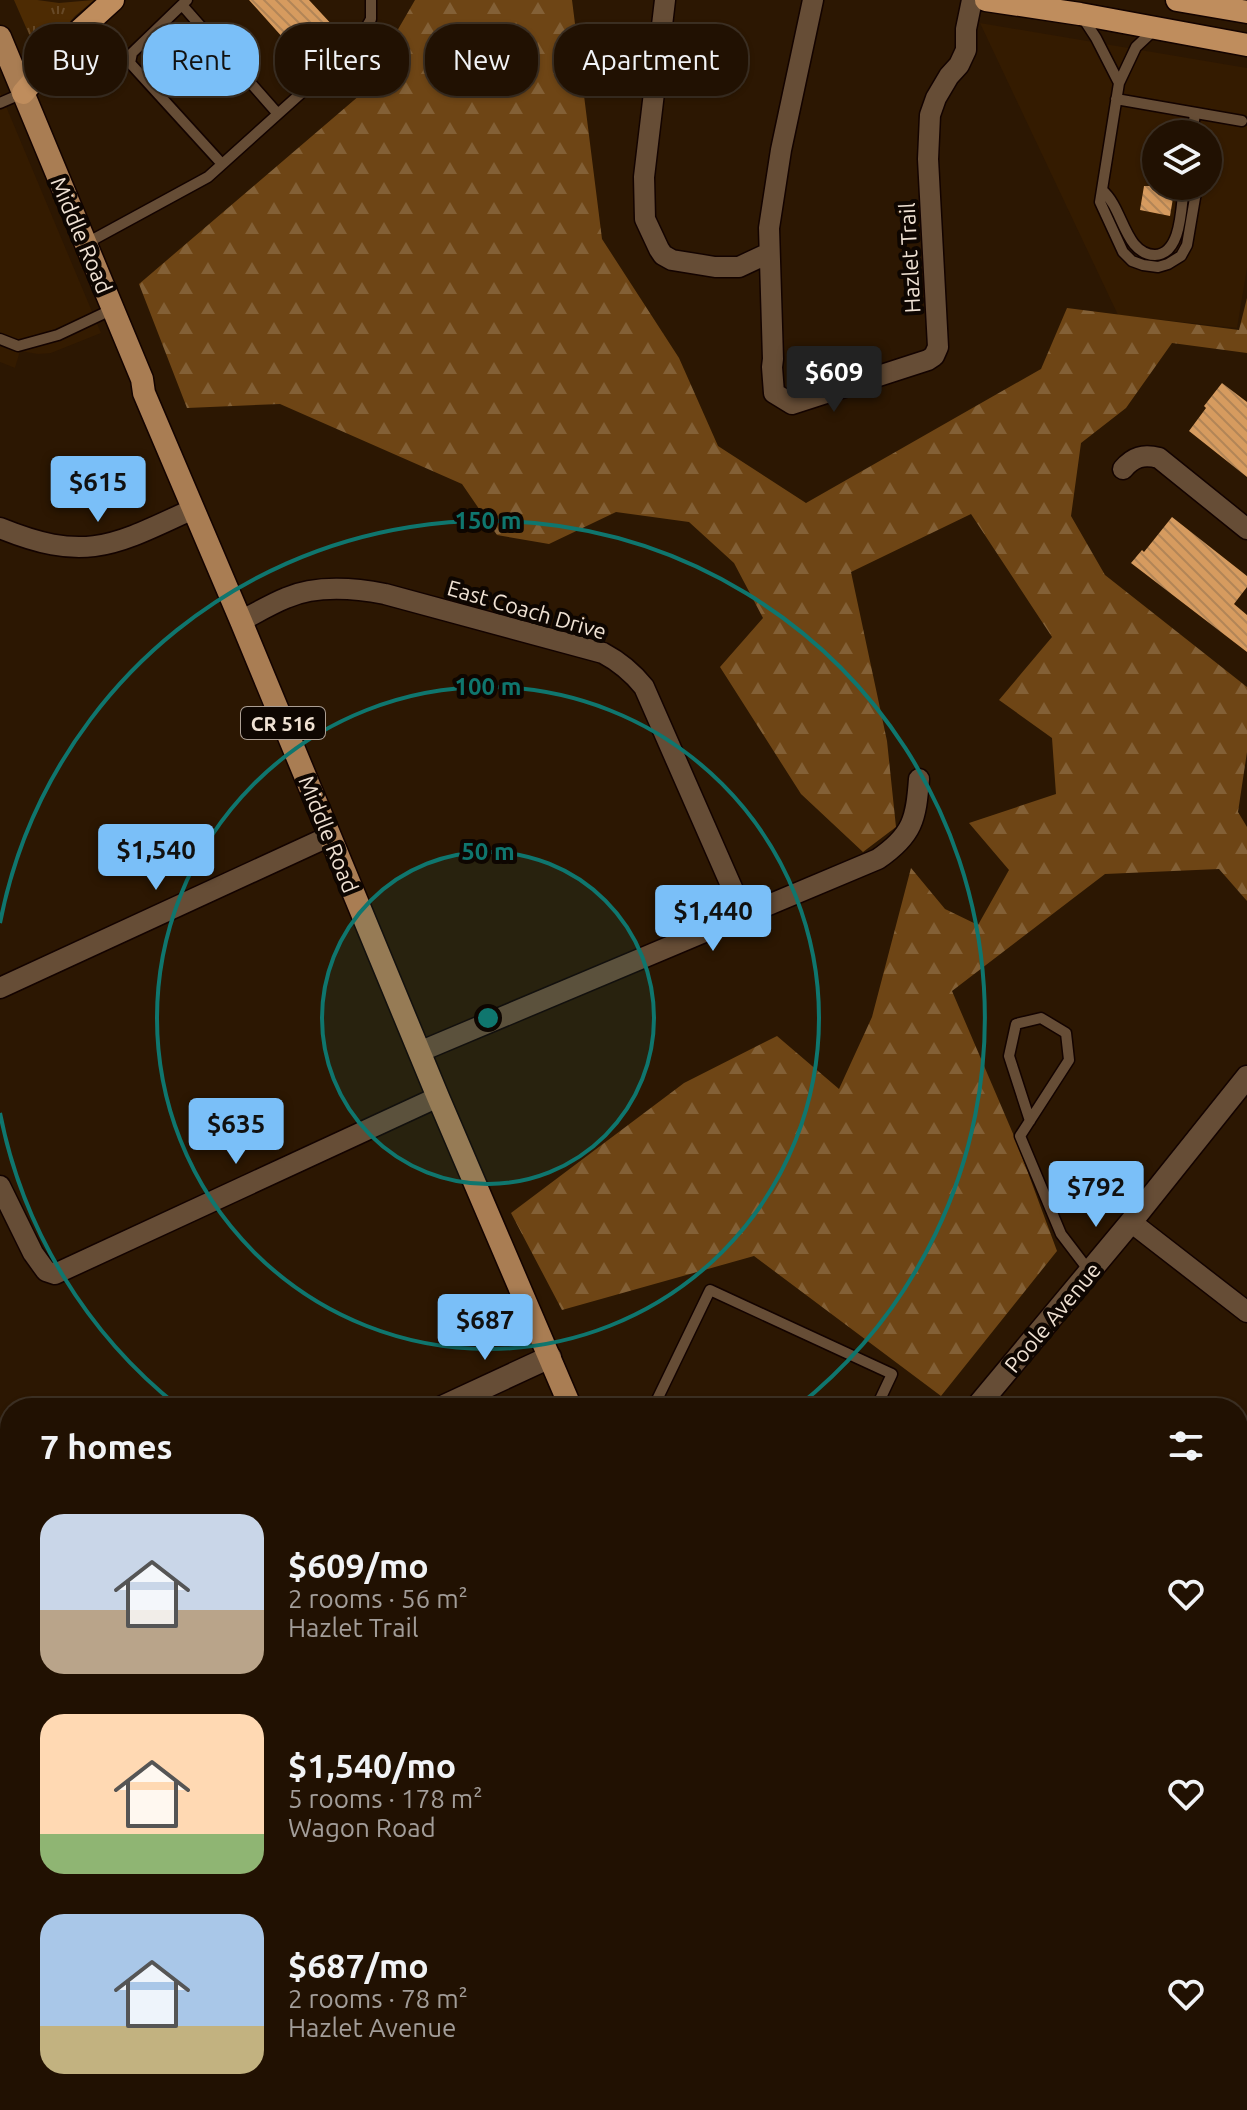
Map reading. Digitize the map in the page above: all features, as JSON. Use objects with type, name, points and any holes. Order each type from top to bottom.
[{"type":"highway","points":[[23,93],[69,40],[113,0]]},
{"type":"highway","points":[[986,0],[1247,45]]},
{"type":"highway","points":[[1177,0],[1247,12]]},
{"type":"main road","name":"Middle Road","points":[[0,37],[142,379],[144,393],[567,1398]]},
{"type":"street","points":[[665,0],[644,177],[645,219],[659,249],[672,260],[715,267],[739,267],[769,253]]},
{"type":"street","name":"Hazlet Trail","points":[[813,0],[781,150],[769,228],[774,393],[792,404],[934,356],[938,347],[928,159],[930,115],[936,98],[966,50],[966,29],[972,0]]},
{"type":"street","points":[[1123,469],[1129,461],[1138,457],[1148,455],[1159,458],[1247,529]]},
{"type":"street","points":[[0,528],[50,545],[99,547],[141,533],[193,509]]},
{"type":"street","name":"East Coach Drive","points":[[241,621],[292,596],[330,589],[360,589],[603,653],[617,660],[644,687],[744,915]]},
{"type":"street","points":[[419,1052],[878,859],[901,841],[916,812],[919,779]]},
{"type":"street","points":[[0,988],[330,836]]},
{"type":"street","name":"Poole Avenue","points":[[984,1398],[1247,1077]]},
{"type":"street","points":[[0,1186],[33,1253],[46,1271],[55,1274],[438,1097]]},
{"type":"street","points":[[1131,1222],[1247,1312]]},
{"type":"street","points":[[462,1398],[550,1357]]},
{"type":"lane","points":[[85,244],[208,177],[358,42],[371,19],[371,0]]},
{"type":"lane","points":[[222,164],[130,63],[132,53],[184,2],[278,114]]},
{"type":"lane","points":[[1080,14],[1119,83]]},
{"type":"lane","points":[[1156,28],[1136,47],[1119,83],[1100,202],[1123,252],[1132,261],[1158,267],[1173,262],[1186,249],[1195,200]]},
{"type":"lane","points":[[0,103],[23,93]]},
{"type":"lane","points":[[1116,99],[1242,121]]},
{"type":"lane","points":[[1194,120],[1195,114]]},
{"type":"lane","points":[[1102,190],[1109,197],[1135,246],[1152,255],[1164,252],[1173,244],[1182,200]]},
{"type":"lane","points":[[0,339],[18,346],[58,335],[113,309]]},
{"type":"lane","points":[[1030,1121],[1009,1056],[1016,1024],[1041,1018],[1066,1033],[1069,1060],[1030,1121],[1020,1136],[1061,1234],[1090,1272]]},
{"type":"lane","points":[[658,1398],[710,1290],[892,1374],[881,1398]]},
{"type":"shaded area","points":[[980,23],[1247,68],[1247,268],[1237,328],[1118,315]]},
{"type":"shaded area","points":[[0,92],[101,333],[51,353],[20,351],[15,368],[0,362]]},
{"type":"green space","points":[[14,0],[59,3],[94,0],[68,24],[25,24]]},
{"type":"green space","points":[[415,0],[572,0],[575,24],[554,24],[554,96],[584,96],[602,239],[679,358],[718,446],[806,503],[1041,369],[1067,308],[1239,330],[1247,298],[1247,353],[1172,343],[1126,408],[1081,443],[1071,516],[1105,575],[1247,687],[1247,752],[1238,812],[1247,827],[1247,901],[1219,869],[1105,874],[952,991],[1017,1143],[1057,1251],[941,1396],[754,1256],[562,1310],[511,1213],[684,1083],[777,1036],[839,1089],[872,1017],[911,868],[945,909],[978,925],[1009,870],[969,823],[1056,794],[1052,738],[999,700],[1052,637],[971,514],[851,572],[887,741],[896,827],[863,852],[801,794],[720,667],[763,618],[734,563],[689,522],[616,512],[549,544],[497,535],[462,484],[280,404],[187,408],[139,284],[359,96],[409,96],[409,24],[401,24]]},
{"type":"building","points":[[249,0],[309,0],[331,24],[275,24],[275,29]]},
{"type":"building","points":[[1142,198],[1173,200],[1170,216],[1140,210]]},
{"type":"building","points":[[1222,383],[1247,402],[1247,477],[1189,431]]},
{"type":"building","points":[[1172,517],[1247,576],[1247,587],[1234,604],[1247,615],[1247,652],[1131,563]]}]
